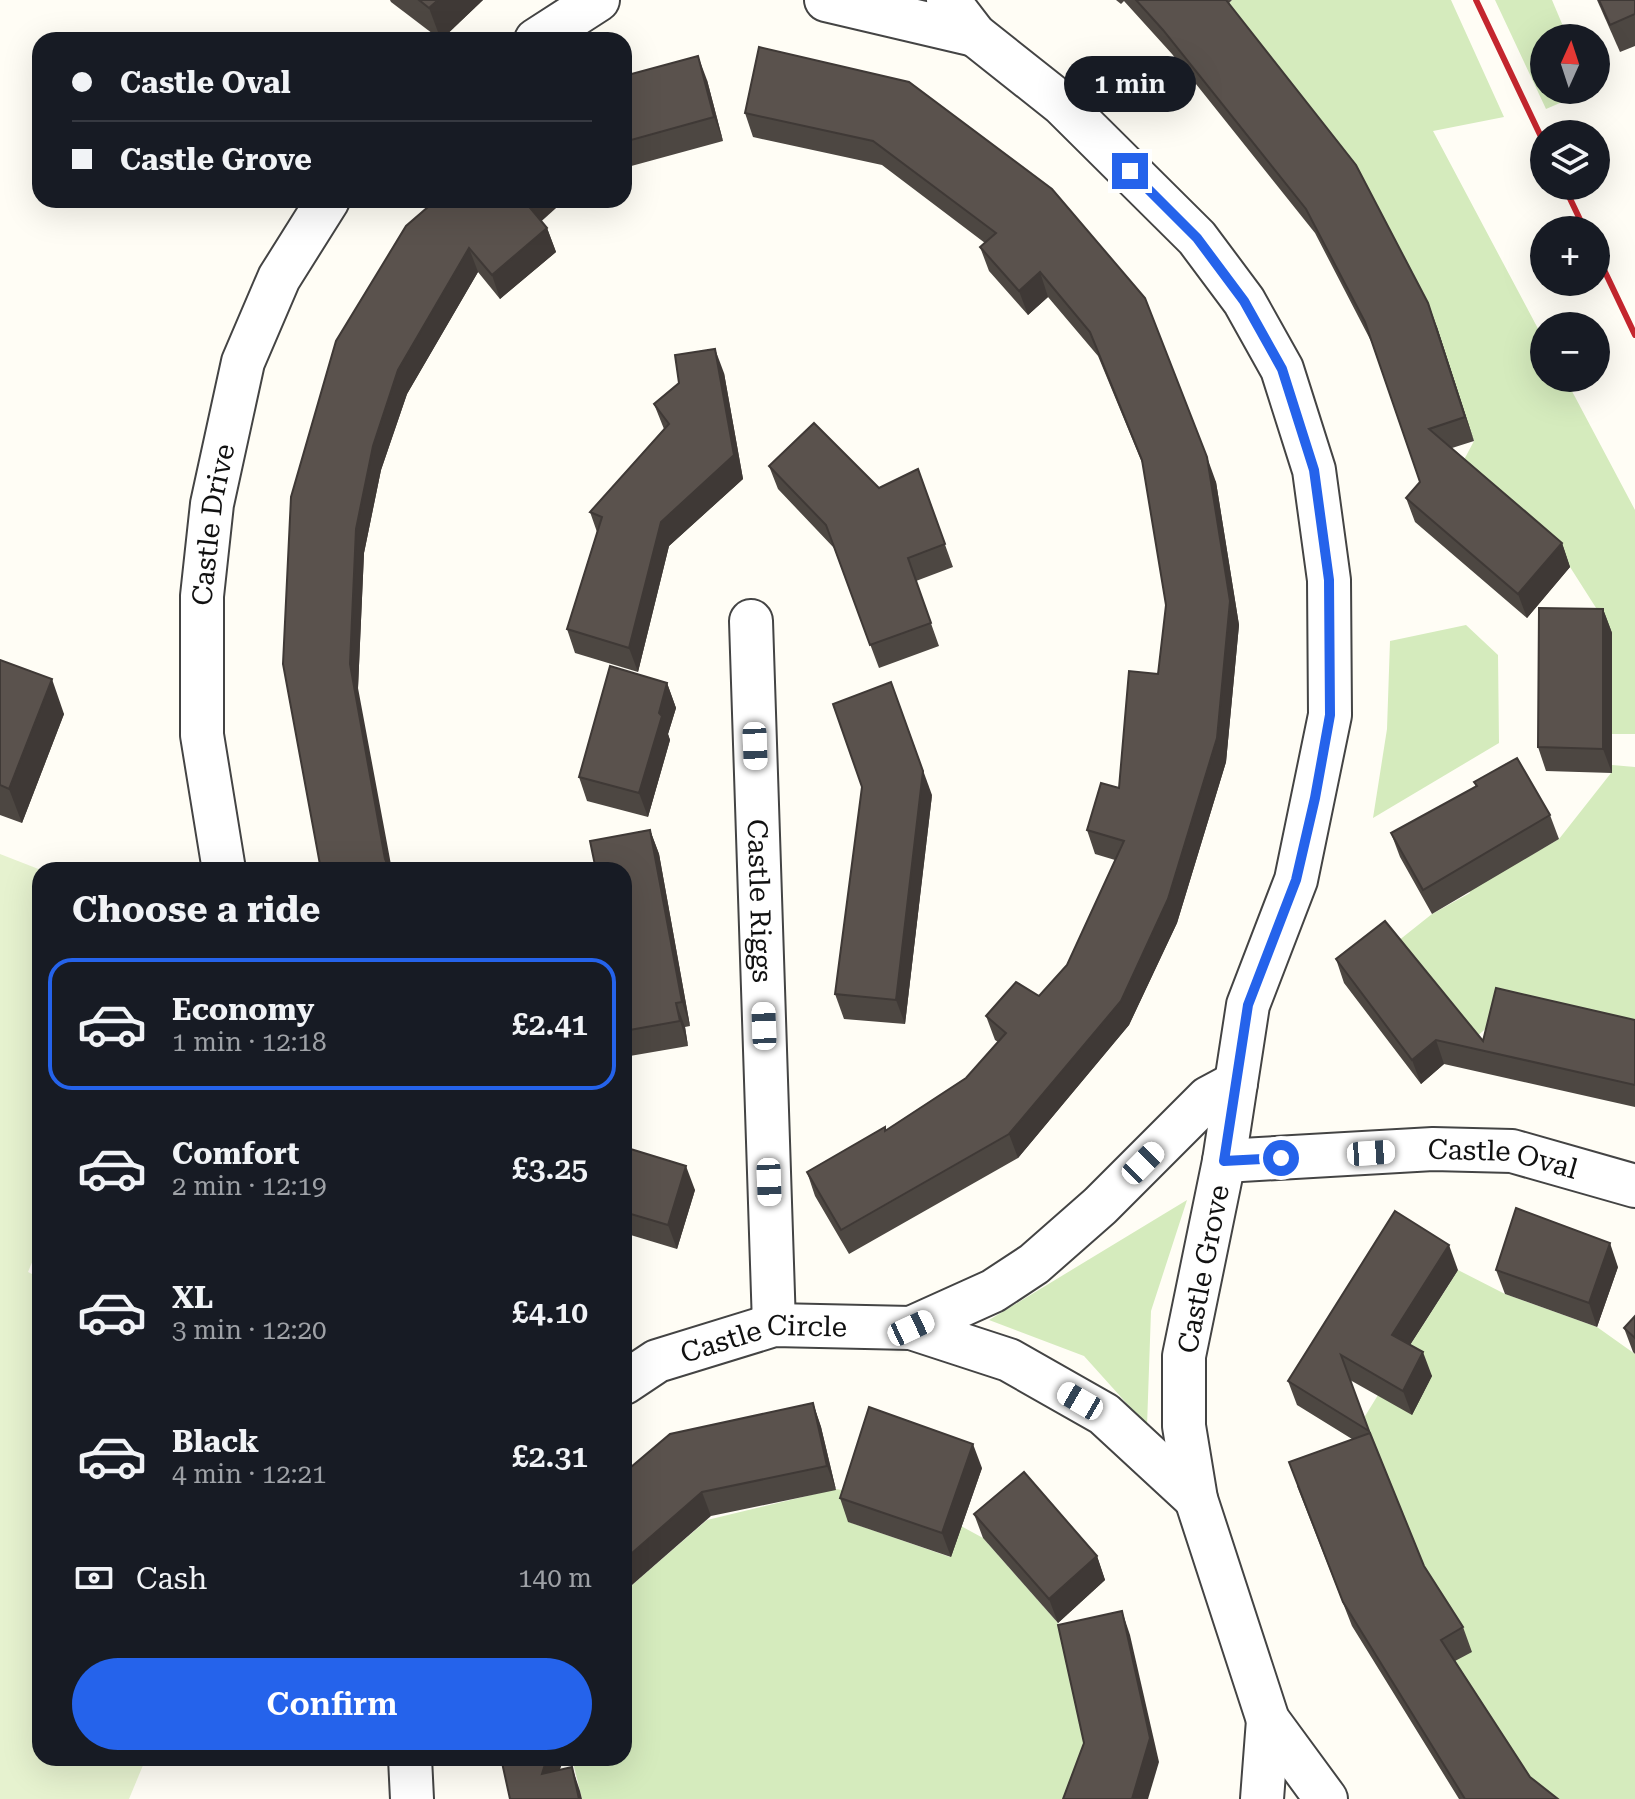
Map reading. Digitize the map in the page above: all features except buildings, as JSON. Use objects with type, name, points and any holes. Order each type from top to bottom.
[{"type":"street","name":"Castle Grove","points":[[826,0],[975,35]]},
{"type":"street","name":"Castle Grove","points":[[948,0],[975,35],[1062,104],[1197,238],[1244,301],[1282,369],[1314,470],[1329,580],[1330,715],[1296,880],[1248,1005],[1224,1161],[1184,1356],[1184,1426],[1196,1499],[1268,1720],[1326,1799]]},
{"type":"street","points":[[550,32],[603,3]]},
{"type":"street","name":"Castle Drive","points":[[223,862],[202,735],[202,596],[212,504],[243,362],[279,278],[323,208]]},
{"type":"street","name":"Castle Riggs","points":[[751,621],[774,1325]]},
{"type":"street","points":[[911,1328],[993,1291],[1034,1264],[1100,1206],[1208,1098],[1236,1083]]},
{"type":"street","name":"Castle Oval","points":[[1224,1161],[1433,1149],[1512,1151],[1635,1186]]},
{"type":"street","name":"Castle Circle","points":[[635,1364],[774,1325],[911,1328],[1009,1360],[1104,1414],[1196,1499]]},
{"type":"street","points":[[1262,1799],[1268,1720]]},
{"type":"street","points":[[410,1766],[412,1799]]},
{"type":"green space","points":[[1232,0],[1451,0],[1504,117],[1433,131],[1530,314],[1530,392],[1572,392],[1635,510],[1635,734],[1606,734],[1612,633],[1570,567],[1458,471],[1474,441],[1435,324],[1223,9]]},
{"type":"green space","points":[[1495,0],[1552,0],[1562,24],[1530,24],[1530,75]]},
{"type":"green space","points":[[1466,625],[1498,655],[1499,743],[1373,818],[1387,729],[1390,641]]},
{"type":"green space","points":[[1612,765],[1635,767],[1635,1044],[1504,1012],[1472,1041],[1393,945],[1432,914],[1470,893],[1466,885],[1521,861],[1559,839],[1611,773]]},
{"type":"green space","points":[[0,854],[32,866],[32,1262],[28,1272],[32,1274],[32,1766],[143,1766],[129,1799],[0,1799]]},
{"type":"green space","points":[[1187,1200],[1151,1311],[1147,1426],[1084,1356],[989,1320]]},
{"type":"green space","points":[[1458,1270],[1505,1294],[1597,1327],[1635,1354],[1635,1799],[1540,1799],[1450,1664],[1431,1588],[1379,1457],[1351,1439],[1378,1395],[1412,1414],[1431,1376],[1401,1359]]},
{"type":"green space","points":[[836,1489],[858,1493],[849,1522],[950,1557],[961,1526],[983,1538],[1058,1623],[1067,1649],[1090,1754],[1081,1799],[582,1799],[574,1766],[632,1766],[632,1585],[707,1520]]},
{"type":"railway","points":[[1476,0],[1533,120]]},
{"type":"railway","points":[[1571,200],[1578,216]]},
{"type":"railway","points":[[1610,282],[1635,335]]},
{"type":"route","points":[[1130,171],[1197,238],[1244,301],[1282,369],[1314,470],[1329,580],[1330,715],[1296,880],[1248,1005],[1224,1161],[1281,1158]]}]
